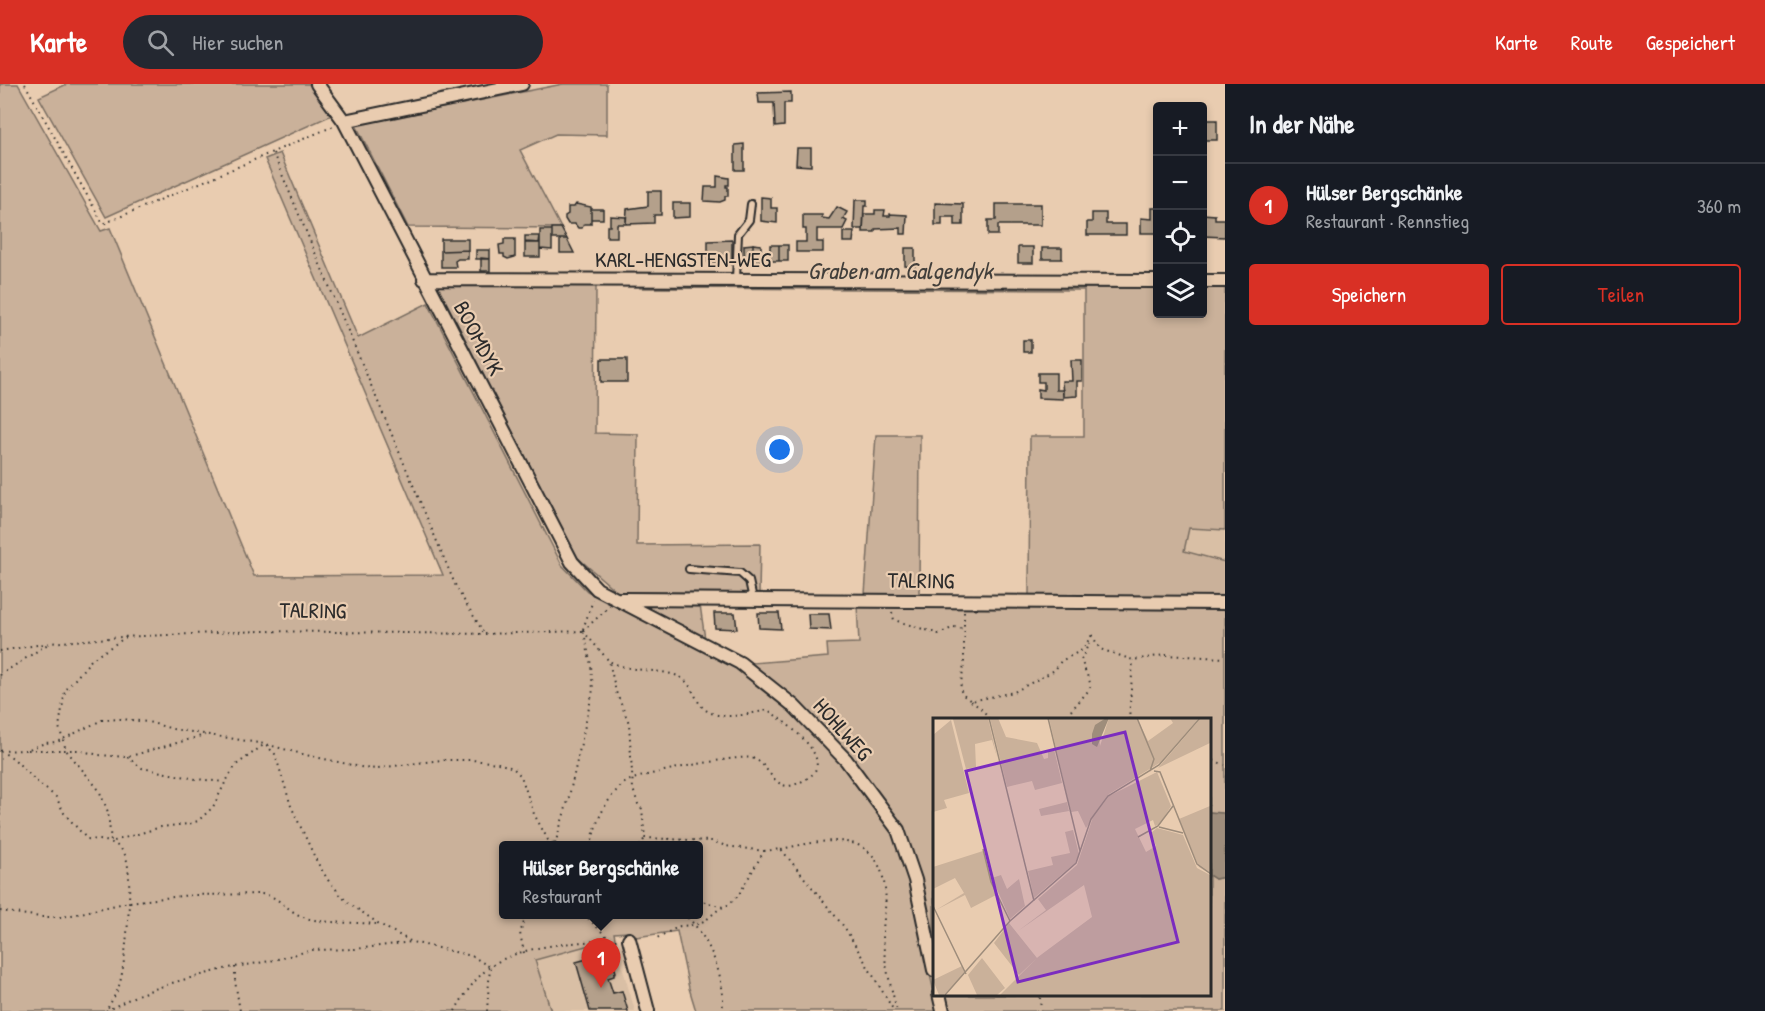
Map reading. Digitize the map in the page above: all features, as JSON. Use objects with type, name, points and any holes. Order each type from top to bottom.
[{"type":"street","name":"BOOMDYK","points":[[317,84],[344,121],[572,562],[597,589],[617,599]]},
{"type":"street","points":[[344,121],[522,84]]},
{"type":"street","name":"KARL-HENGSTEN-WEG","points":[[424,279],[1153,281]]},
{"type":"street","points":[[1207,281],[1225,281]]},
{"type":"street","name":"TALRING","points":[[617,599],[1225,603]]},
{"type":"street","name":"HOHLWEG","points":[[617,599],[740,663],[794,706],[846,760],[897,830],[915,880],[933,965]]},
{"type":"street","points":[[629,939],[648,1011]]},
{"type":"street","points":[[939,996],[943,1011]]},
{"type":"lane","points":[[736,280],[738,234],[749,220],[752,204]]},
{"type":"lane","points":[[690,569],[740,573],[749,581],[753,599]]},
{"type":"path","points":[[25,84],[103,224],[344,121]]},
{"type":"path","points":[[273,153],[457,589],[484,634]]},
{"type":"path","points":[[556,841],[576,769],[593,690],[591,665],[583,631],[597,589]]},
{"type":"path","points":[[583,631],[617,599]]},
{"type":"path","points":[[886,600],[894,620],[939,634],[954,627],[964,629]]},
{"type":"path","points":[[960,601],[964,610],[964,664],[960,689],[963,695],[984,711],[988,718]]},
{"type":"path","name":"TALRING","points":[[0,651],[50,643],[126,637],[260,631],[484,634],[583,631]]},
{"type":"path","points":[[583,631],[609,661],[624,667],[680,677],[687,683],[700,704],[714,714],[738,717],[768,710],[812,747],[816,755],[812,775],[800,783],[789,786],[779,784],[760,762],[751,757],[706,763],[633,778],[620,787],[605,807],[592,841]]},
{"type":"path","points":[[971,701],[1014,692],[1055,670],[1061,661],[1082,650],[1092,635]]},
{"type":"path","points":[[1092,635],[1100,649],[1133,660],[1165,655],[1225,658]]},
{"type":"path","points":[[1066,718],[1091,685],[1082,660],[1092,635]]},
{"type":"path","points":[[106,1011],[116,995],[121,978],[129,902],[128,862],[123,852],[111,842],[108,812],[99,790],[66,750],[59,727],[65,691],[92,659],[126,637]]},
{"type":"path","points":[[0,675],[50,643]]},
{"type":"path","points":[[1129,718],[1133,660]]},
{"type":"path","points":[[609,661],[616,692],[629,723],[633,789],[642,809],[645,838],[643,841]]},
{"type":"path","points":[[26,750],[45,742],[62,740],[102,720],[122,718],[266,744],[370,769],[441,760],[498,763],[513,768],[521,776],[534,814],[549,841]]},
{"type":"path","points":[[0,751],[66,750],[127,757],[208,735]]},
{"type":"path","points":[[0,751],[14,758],[36,781],[56,797],[64,813],[87,839],[111,842],[161,827],[198,821],[213,807],[236,765],[266,744]]},
{"type":"path","points":[[266,744],[275,754],[291,806],[317,862],[328,880],[346,901],[379,924],[412,942],[472,956],[490,967]]},
{"type":"path","points":[[127,757],[142,768],[225,783]]},
{"type":"path","points":[[1210,758],[1225,765]]},
{"type":"path","points":[[0,808],[0,830]]},
{"type":"path","points":[[645,838],[712,841],[726,846],[764,851],[836,840],[849,841],[872,853],[884,880],[886,891],[884,954],[896,1011]]},
{"type":"path","points":[[781,849],[845,928],[896,1011]]},
{"type":"path","points":[[657,938],[680,926],[695,925],[706,920],[738,896],[764,851]]},
{"type":"path","points":[[0,911],[41,917],[63,917],[129,902],[191,896],[269,894],[293,914],[309,919],[379,924]]},
{"type":"path","points":[[703,901],[723,907]]},
{"type":"path","points":[[525,919],[520,933],[525,952]]},
{"type":"path","points":[[455,1011],[471,987],[490,967],[525,952],[556,944],[610,940],[588,919]]},
{"type":"path","points":[[687,919],[695,925],[703,937],[720,974],[723,994],[722,1011]]},
{"type":"path","points":[[106,1011],[137,995],[228,968],[270,961],[312,950],[355,949],[412,942]]},
{"type":"path","points":[[235,967],[240,1011]]},
{"type":"path","points":[[487,1011],[490,967]]},
{"type":"path","points":[[1041,996],[1041,1011]]},
{"type":"shaded area","points":[[0,84],[18,84],[101,231],[110,228],[254,576],[443,575],[265,159],[280,153],[358,338],[428,303],[562,565],[587,591],[707,651],[746,674],[803,721],[865,791],[894,833],[910,882],[938,1011],[696,1011],[677,931],[636,937],[628,932],[614,933],[617,949],[586,946],[535,960],[551,1011],[0,1011]]},
{"type":"shaded area","points":[[67,84],[309,84],[332,115],[106,217],[39,97]]},
{"type":"shaded area","points":[[563,84],[607,84],[607,135],[556,134],[520,150],[561,228],[408,227],[356,125]]},
{"type":"shaded area","points":[[640,283],[1153,285],[1153,318],[1207,318],[1207,285],[1225,285],[1225,530],[1189,528],[1184,551],[1225,562],[1225,598],[1029,595],[1030,436],[1084,436],[1084,290],[640,288]]},
{"type":"shaded area","points":[[438,286],[596,286],[595,433],[638,434],[637,545],[760,544],[759,593],[617,592],[577,557]]},
{"type":"shaded area","points":[[876,435],[920,435],[919,594],[865,594]]},
{"type":"shaded area","points":[[1189,528],[1225,530],[1225,562],[1184,552]]},
{"type":"shaded area","points":[[635,604],[700,605],[705,639]]},
{"type":"shaded area","points":[[857,604],[1225,610],[1225,815],[1210,812],[1210,718],[933,718],[933,939],[906,835],[851,755],[751,663],[828,657],[827,644],[859,643]]},
{"type":"shaded area","points":[[1210,812],[1225,815],[1225,877],[1215,879],[1210,876]]},
{"type":"shaded area","points":[[1210,876],[1215,879],[1225,877],[1225,1011],[949,1011],[945,996],[1210,996]]},
{"type":"shaded area","points":[[586,946],[617,949],[635,1011],[551,1011],[535,960]]},
{"type":"building","points":[[791,92],[791,103],[784,103],[784,126],[775,127],[774,103],[759,103],[758,93]]},
{"type":"building","points":[[1207,120],[1217,120],[1217,140],[1207,140]]},
{"type":"building","points":[[744,144],[744,170],[735,170],[735,145]]},
{"type":"building","points":[[797,148],[811,148],[811,166],[796,165]]},
{"type":"building","points":[[717,176],[729,178],[729,185],[726,185],[728,196],[720,202],[704,201],[705,187],[717,187]]},
{"type":"building","points":[[648,191],[661,191],[661,215],[654,215],[654,223],[626,224],[627,209],[648,206]]},
{"type":"building","points":[[761,197],[771,198],[771,208],[777,208],[777,223],[761,221]]},
{"type":"building","points":[[855,200],[867,200],[867,206],[864,206],[863,229],[854,229]]},
{"type":"building","points":[[673,203],[690,203],[690,217],[673,218]]},
{"type":"building","points":[[935,203],[963,204],[963,225],[955,225],[955,217],[942,217],[942,225],[935,225]]},
{"type":"building","points":[[576,204],[591,207],[591,224],[584,224],[582,228],[578,228],[575,224],[568,224],[565,216],[568,214],[568,207],[574,207]]},
{"type":"building","points":[[996,204],[1041,204],[1041,225],[998,225],[998,235],[988,235],[988,220],[996,220]]},
{"type":"building","points":[[837,207],[847,212],[843,219],[847,221],[843,229],[817,229],[817,242],[823,242],[823,252],[796,252],[796,242],[806,242],[803,215],[822,215],[822,218],[829,219]]},
{"type":"building","points":[[1153,208],[1153,233],[1141,233],[1141,218],[1152,219]]},
{"type":"building","points":[[591,209],[603,209],[603,219],[591,219]]},
{"type":"building","points":[[875,210],[885,210],[884,216],[907,215],[906,234],[901,234],[901,228],[863,232],[864,214],[875,214]]},
{"type":"building","points":[[1092,213],[1106,213],[1106,224],[1126,224],[1126,235],[1087,235],[1087,222],[1092,222]]},
{"type":"building","points":[[1207,214],[1215,215],[1215,219],[1225,219],[1225,237],[1207,236]]},
{"type":"building","points":[[610,216],[626,217],[626,224],[617,224],[617,237],[607,237]]},
{"type":"building","points":[[552,228],[561,228],[567,239],[552,239]]},
{"type":"building","points":[[540,230],[552,230],[552,250],[540,249]]},
{"type":"building","points":[[843,232],[854,232],[853,242],[843,242]]},
{"type":"building","points":[[525,236],[540,236],[539,243],[525,243]]},
{"type":"building","points":[[441,239],[468,239],[468,250],[441,251]]},
{"type":"building","points":[[504,239],[515,239],[515,257],[508,259],[504,257],[504,254],[500,254],[499,245],[504,244]]},
{"type":"building","points":[[560,239],[567,239],[574,253],[560,253]]},
{"type":"building","points":[[732,240],[732,262],[708,262],[708,241]]},
{"type":"building","points":[[525,242],[540,243],[540,257],[525,257]]},
{"type":"building","points":[[753,244],[761,245],[761,261],[753,261]]},
{"type":"building","points":[[753,244],[753,261],[744,261],[744,245]]},
{"type":"building","points":[[770,245],[779,245],[779,261],[770,261]]},
{"type":"building","points":[[779,245],[788,245],[788,261],[779,261]]},
{"type":"building","points":[[1018,247],[1033,247],[1033,263],[1018,263]]},
{"type":"building","points":[[905,248],[915,248],[915,267],[905,266]]},
{"type":"building","points":[[1042,248],[1062,248],[1062,259],[1042,259]]},
{"type":"building","points":[[468,250],[468,259],[455,261],[456,267],[441,267],[441,251]]},
{"type":"building","points":[[476,250],[490,250],[490,259],[476,259]]},
{"type":"building","points":[[481,258],[490,259],[490,271],[481,271]]},
{"type":"building","points":[[1023,340],[1031,340],[1031,352],[1023,352]]},
{"type":"building","points":[[601,359],[627,359],[627,382],[601,382]]},
{"type":"building","points":[[1071,360],[1082,360],[1082,381],[1077,381],[1077,396],[1063,397],[1062,381],[1072,381]]},
{"type":"building","points":[[1038,373],[1056,373],[1056,390],[1063,390],[1063,399],[1038,398],[1038,389],[1044,390],[1044,382],[1038,382]]},
{"type":"building","points":[[714,613],[735,613],[737,629],[715,628]]},
{"type":"building","points":[[758,613],[779,613],[781,629],[759,628]]},
{"type":"building","points":[[808,614],[829,614],[831,630],[809,629]]},
{"type":"building","points":[[598,956],[601,966],[613,963],[616,972],[614,976],[608,978],[613,993],[622,991],[628,1011],[590,1011],[576,962]]},
{"type":"waterway","name":"Graben am Galgendyk","points":[[643,286],[1153,287]]},
{"type":"waterway","name":"Graben am Galgendyk","points":[[1207,287],[1225,287]]},
{"type":"place","name":"Hülser Bergschänke","points":[[601,988]]}]
